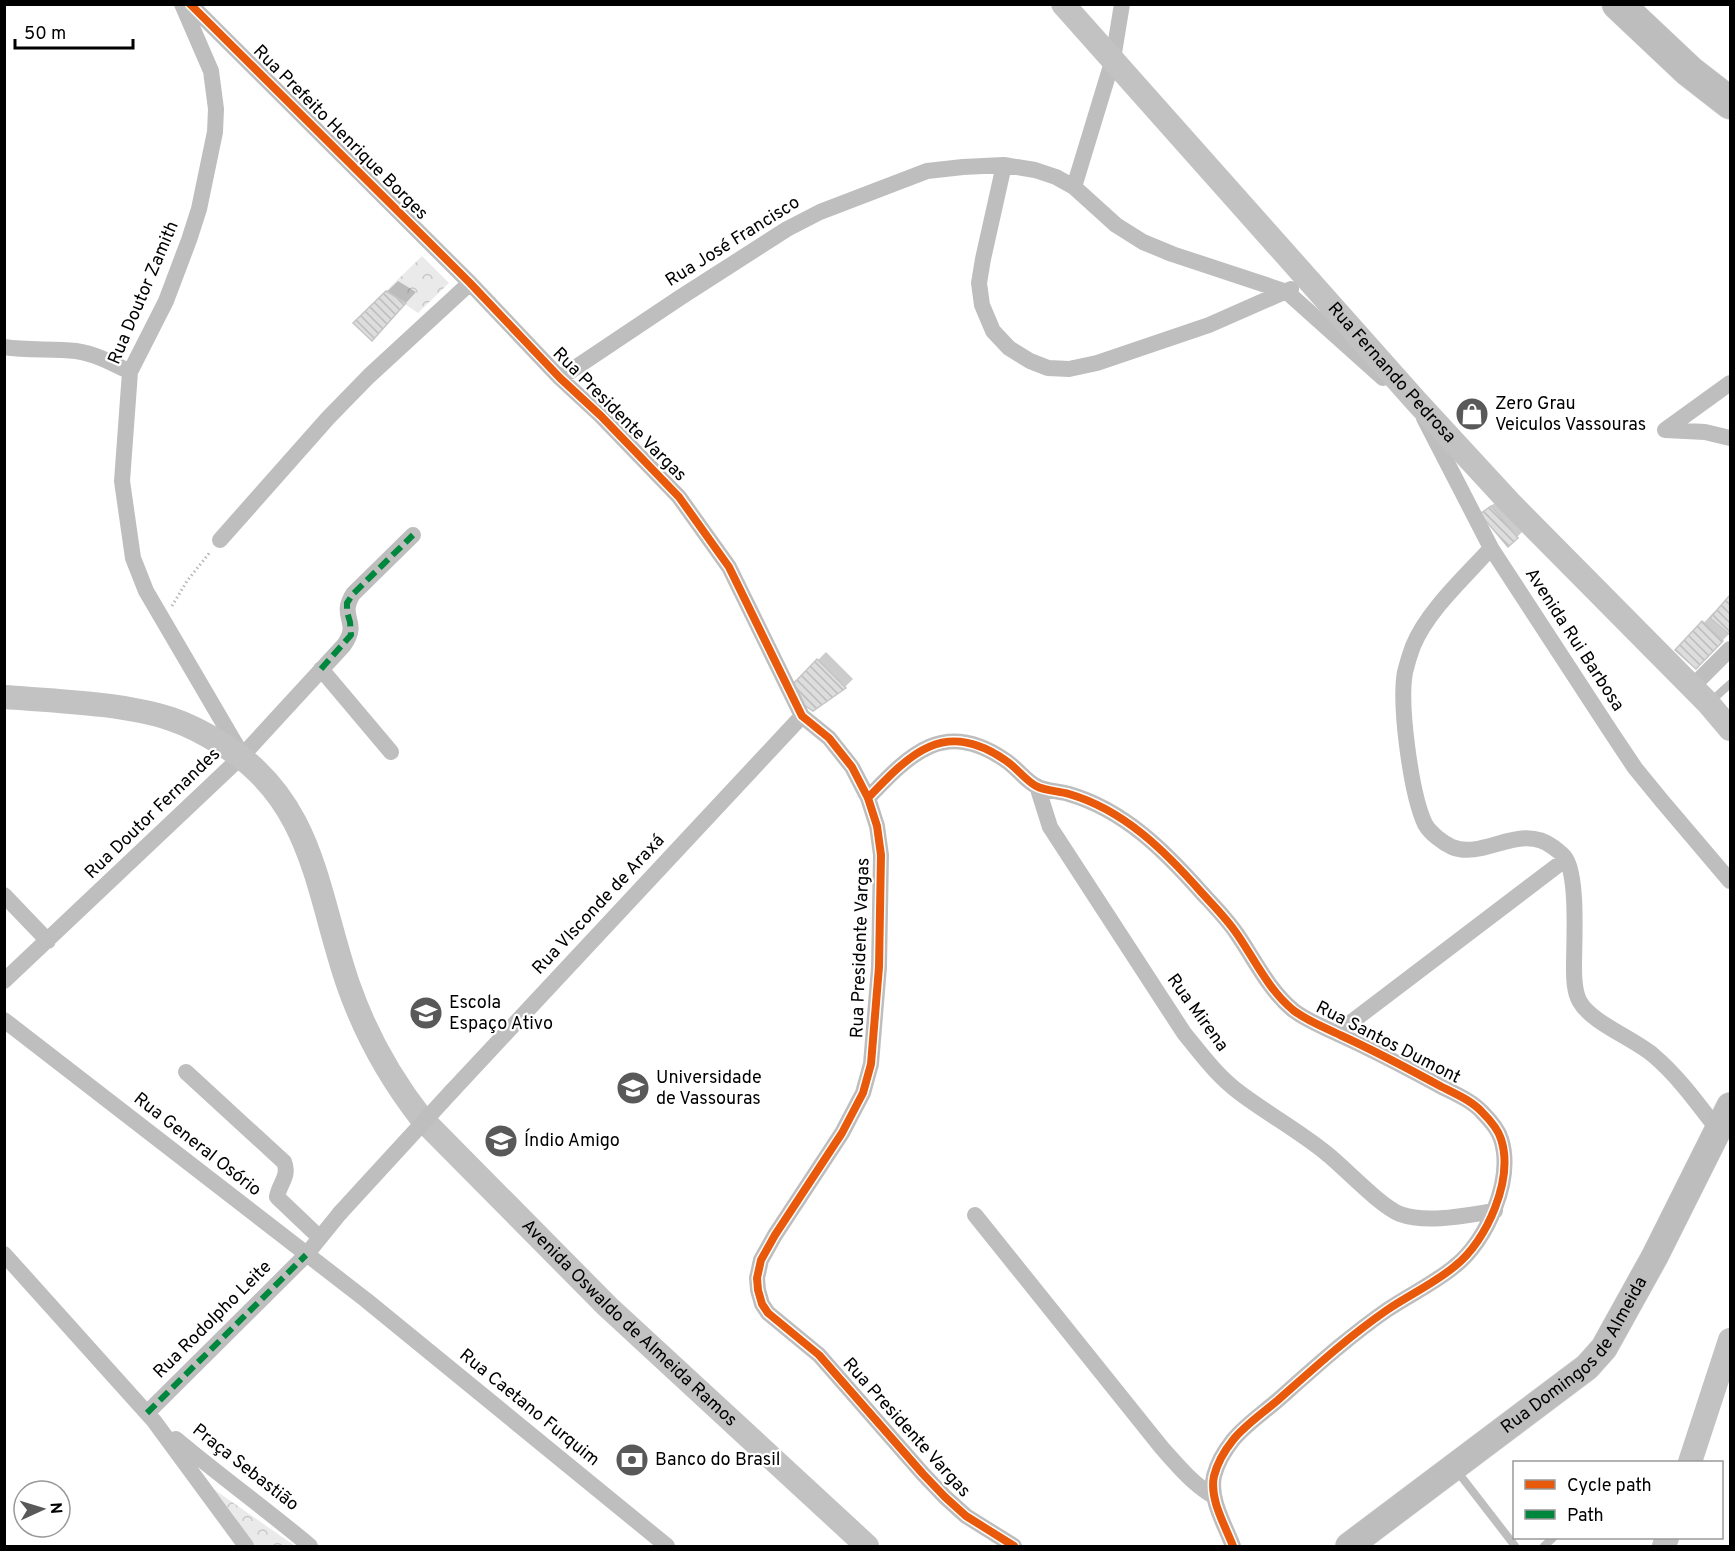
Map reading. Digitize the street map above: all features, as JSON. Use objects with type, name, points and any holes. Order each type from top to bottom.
[{"type":"highway","points":[[1617,4],[1689,70],[1731,103]]},
{"type":"main road","name":"Rua Domingos de Almeida","points":[[1349,1546],[1587,1367],[1604,1348],[1655,1256],[1724,1118]]},
{"type":"street","name":"Rua Doutor Zamith","points":[[182,4],[211,71],[216,109],[212,153],[200,208],[182,260],[166,301],[130,372],[122,481],[133,558],[146,591],[242,756]]},
{"type":"street","name":"Rua Prefeito Henrique Borges","points":[[190,4],[470,283]]},
{"type":"street","name":"Rua Fernando Pedrosa","points":[[1063,4],[1413,398],[1510,503],[1731,729]]},
{"type":"street","points":[[1074,187],[1113,59],[1122,4]]},
{"type":"street","points":[[1004,165],[982,259],[981,305],[993,331],[1009,348],[1030,361],[1048,368],[1069,369],[1097,363],[1209,325],[1287,292],[1307,278]]},
{"type":"street","name":"Rua José Francisco","points":[[560,378],[787,229],[820,212],[927,171],[1004,165],[1035,170],[1056,177],[1074,187],[1116,225],[1143,242],[1172,254],[1287,292],[1387,382],[1413,398]]},
{"type":"street","points":[[220,540],[345,401],[470,283]]},
{"type":"street","name":"Rua Presidente Vargas","points":[[470,283],[560,378],[601,416],[679,497],[729,567],[802,716],[829,738],[852,767],[868,798],[877,826],[881,855],[879,967],[871,1064],[863,1093],[842,1133],[761,1260],[757,1278],[758,1290],[762,1304],[768,1313],[819,1355],[945,1497],[966,1516],[1014,1546]]},
{"type":"street","points":[[4,347],[24,351],[77,351],[100,356],[130,372]]},
{"type":"street","points":[[1731,383],[1665,430],[1705,432],[1731,438]]},
{"type":"street","name":"Avenida Rui Barbosa","points":[[1413,398],[1491,548],[1635,768],[1731,881]]},
{"type":"street","name":"Rua Doutor Fernandes","points":[[4,981],[242,756],[351,635],[346,608],[353,594],[413,535]]},
{"type":"street","points":[[1491,548],[1422,627],[1412,648],[1405,673],[1403,703],[1409,757],[1417,798],[1426,825],[1438,839],[1454,848],[1474,849],[1531,838],[1546,843],[1566,859],[1574,888],[1574,974],[1580,1003],[1591,1014],[1654,1056],[1694,1099],[1724,1118]]},
{"type":"street","points":[[1700,695],[1731,649]]},
{"type":"street","points":[[321,669],[391,752]]},
{"type":"street","name":"Avenida Oswaldo de Almeida Ramos","points":[[4,697],[132,710],[170,718],[196,729],[242,756],[268,780],[302,834],[315,868],[348,983],[362,1019],[377,1052],[407,1100],[422,1119],[607,1306],[867,1546]]},
{"type":"street","name":"Rua VIsconde de Araxá","points":[[306,1255],[340,1213],[452,1091],[802,716]]},
{"type":"street","name":"Rua Santos Dumont","points":[[868,798],[911,756],[932,745],[955,741],[979,746],[993,753],[1007,761],[1036,786],[1071,794],[1109,811],[1148,837],[1186,874],[1236,932],[1272,988],[1293,1010],[1318,1026],[1337,1033],[1438,1084],[1479,1108],[1501,1138],[1505,1165],[1495,1211],[1471,1249],[1456,1266],[1385,1311],[1350,1338],[1233,1439],[1221,1458],[1214,1478],[1213,1496]]},
{"type":"street","name":"Rua Mirena","points":[[1036,786],[1050,827],[1184,1033],[1209,1065],[1238,1092],[1312,1142],[1381,1201],[1400,1214],[1429,1218],[1458,1217],[1495,1211]]},
{"type":"street","points":[[1337,1033],[1566,859]]},
{"type":"street","points":[[4,895],[48,941]]},
{"type":"street","name":"Rua General Osório","points":[[4,1020],[366,1300]]},
{"type":"street","points":[[186,1072],[284,1162],[285,1177],[277,1197],[319,1237]]},
{"type":"street","points":[[975,1215],[1162,1448],[1188,1478],[1213,1496],[1233,1546]]},
{"type":"street","points":[[4,1254],[151,1417],[246,1546]]},
{"type":"street","name":"Rua Rodolpho Leite","points":[[151,1417],[306,1255]]},
{"type":"street","name":"Rua Caetano Furquim","points":[[366,1300],[667,1546]]},
{"type":"street","points":[[1690,1461],[1731,1340]]},
{"type":"street","name":"Praça Sebastião","points":[[151,1417],[226,1481],[310,1546]]},
{"type":"lane","points":[[1700,695],[1731,684]]},
{"type":"lane","points":[[1455,1468],[1515,1546]]},
{"type":"path","points":[[162,621],[187,581],[220,540]]},
{"type":"green space","points":[[422,256],[449,283],[418,313],[386,291]]},
{"type":"green space","points":[[215,1490],[295,1546],[253,1546]]},
{"type":"building","points":[[386,291],[406,303],[372,341],[353,323]]},
{"type":"building","points":[[1491,506],[1518,538],[1508,547],[1480,514]]},
{"type":"building","points":[[1730,595],[1730,635],[1710,618]]},
{"type":"building","points":[[1702,621],[1723,641],[1696,669],[1675,650]]},
{"type":"building","points":[[817,659],[846,688],[813,711],[798,701],[794,683]]},
{"type":"marked path","points":[[321,669],[351,635],[347,603],[353,594],[413,535]]},
{"type":"marked path","points":[[147,1413],[306,1255]]},
{"type":"cycle path","points":[[190,4],[470,283],[560,378],[601,416],[679,497],[729,567],[802,716],[829,738],[852,767],[868,798],[877,826],[881,855],[879,967],[871,1064],[863,1093],[842,1133],[761,1260],[757,1278],[758,1290],[762,1304],[768,1313],[819,1355],[945,1497],[966,1516],[1014,1546]]},
{"type":"cycle path","points":[[868,798],[899,768],[929,747],[946,742],[964,742],[983,748],[1005,760],[1036,786],[1069,794],[1108,810],[1158,847],[1188,877],[1229,923],[1269,984],[1293,1010],[1310,1021],[1469,1101],[1488,1118],[1500,1135],[1504,1155],[1501,1190],[1487,1225],[1467,1255],[1447,1272],[1387,1310],[1345,1342],[1249,1424],[1227,1448],[1217,1467],[1213,1485],[1216,1503],[1233,1546]]},
{"type":"place","name":"Zero Grau Veiculos Vassouras","points":[[1472,414]]},
{"type":"place","name":"Escola Espaço Ativo","points":[[426,1013]]},
{"type":"place","name":"Universidade de Vassouras","points":[[633,1088]]},
{"type":"place","name":"Índio Amigo","points":[[501,1141]]},
{"type":"place","name":"Banco do Brasil","points":[[632,1460]]}]
